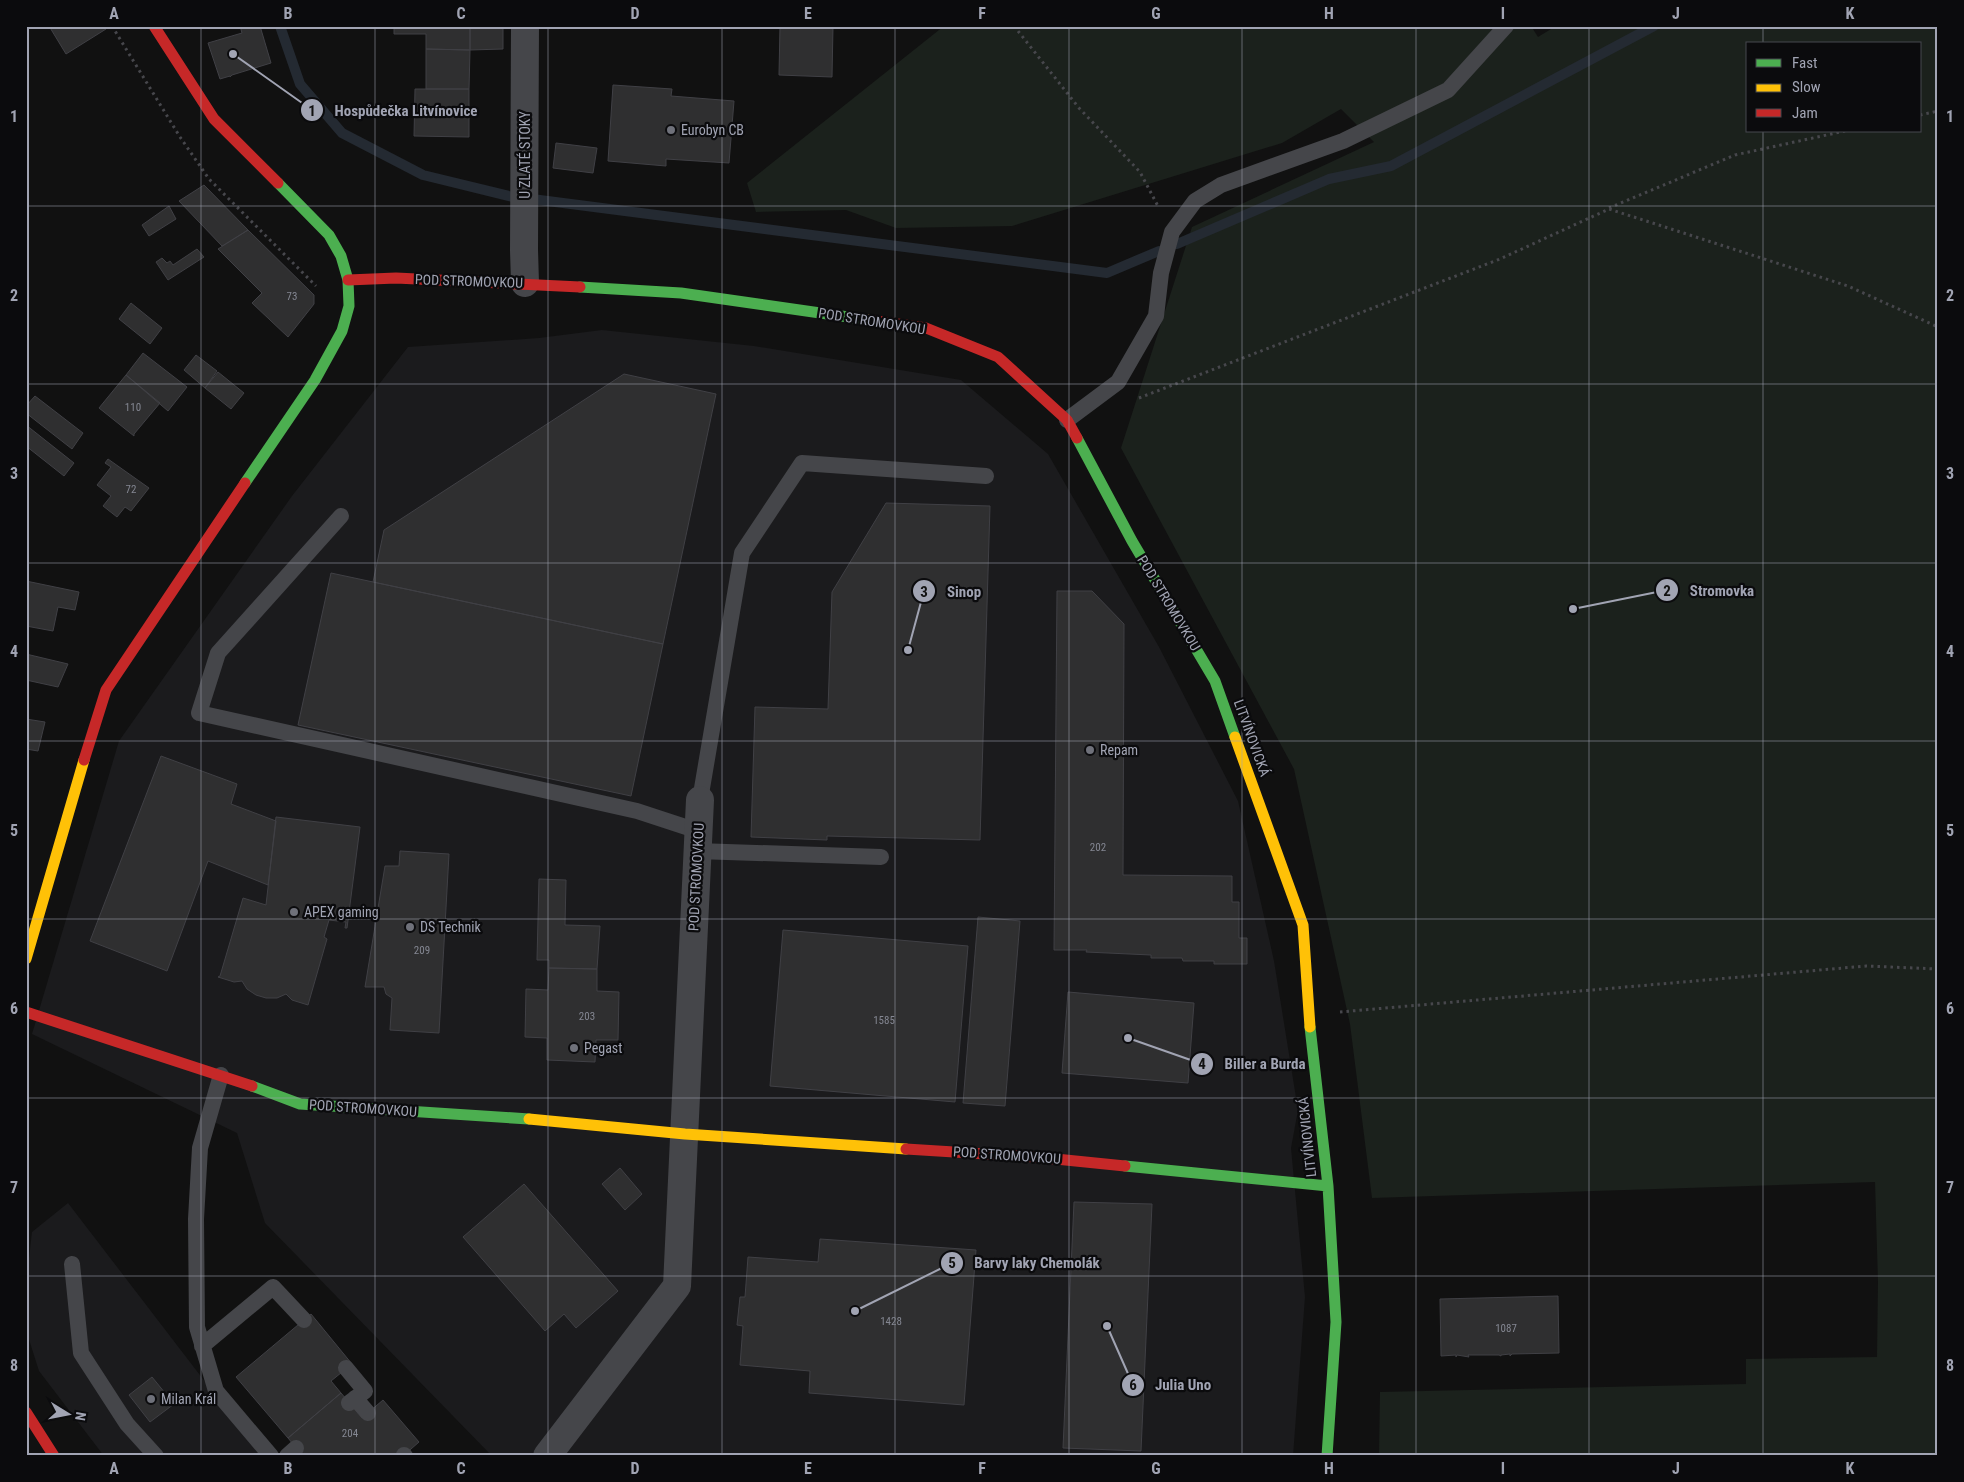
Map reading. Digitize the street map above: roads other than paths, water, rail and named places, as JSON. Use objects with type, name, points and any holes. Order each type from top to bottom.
[{"type":"street","points":[[26,959],[91,734],[106,690],[315,380],[342,332],[349,306],[348,280],[341,256],[329,236],[214,119],[154,26]]},
{"type":"street","name":"U ZLATÉ STOKY","points":[[525,283],[526,26]]},
{"type":"street","name":"POD STROMOVKOU","points":[[348,280],[396,278],[525,283],[682,293],[926,328],[998,356],[1067,420],[1132,541],[1215,681]]},
{"type":"street","name":"LITVÍNOVICKÁ","points":[[1215,681],[1303,925],[1309,1015],[1328,1186],[1336,1322],[1327,1456]]},
{"type":"street","name":"POD STROMOVKOU","points":[[547,1456],[677,1286],[700,800]]},
{"type":"street","name":"POD STROMOVKOU","points":[[26,1012],[221,1075],[300,1104],[501,1116],[684,1134],[1036,1156],[1328,1186]]},
{"type":"street","points":[[26,1412],[54,1456]]},
{"type":"street","points":[[26,1431],[44,1454]]},
{"type":"lane","points":[[1067,420],[1118,382],[1156,316],[1161,273],[1172,232],[1195,201],[1221,185],[1343,141],[1448,90],[1506,26]]},
{"type":"lane","points":[[700,800],[742,553],[802,463],[986,476]]},
{"type":"lane","points":[[340,516],[218,653],[199,713],[637,811],[698,841],[881,857]]},
{"type":"lane","points":[[221,1075],[200,1148],[196,1219],[197,1327],[216,1391],[271,1456]]},
{"type":"lane","points":[[72,1264],[81,1353],[127,1424],[156,1456]]},
{"type":"lane","points":[[202,1346],[273,1288],[304,1320]]},
{"type":"lane","points":[[346,1368],[365,1391],[352,1401],[368,1413]]},
{"type":"waterway","points":[[280,26],[300,84],[342,133],[423,175],[513,197]]},
{"type":"waterway","points":[[1177,244],[1329,179],[1391,166],[1654,26]]},
{"type":"waterway","points":[[532,199],[1107,273],[1159,251]]},
{"type":"place","name":"Hospůdečka Litvínovice","points":[[233,54]]},
{"type":"place","name":"Eurobyn CB","points":[[671,130]]},
{"type":"place","name":"Stromovka","points":[[1573,609]]},
{"type":"place","name":"Sinop","points":[[908,650]]},
{"type":"place","name":"Repam","points":[[1090,750]]},
{"type":"place","name":"APEX gaming","points":[[294,912]]},
{"type":"place","name":"DS Technik","points":[[410,927]]},
{"type":"place","name":"Biller a Burda","points":[[1128,1038]]},
{"type":"place","name":"Pegast","points":[[574,1048]]},
{"type":"place","name":"Barvy laky Chemolák","points":[[855,1311]]},
{"type":"place","name":"Julia Uno","points":[[1107,1326]]},
{"type":"place","name":"Milan Král","points":[[151,1399]]}]
